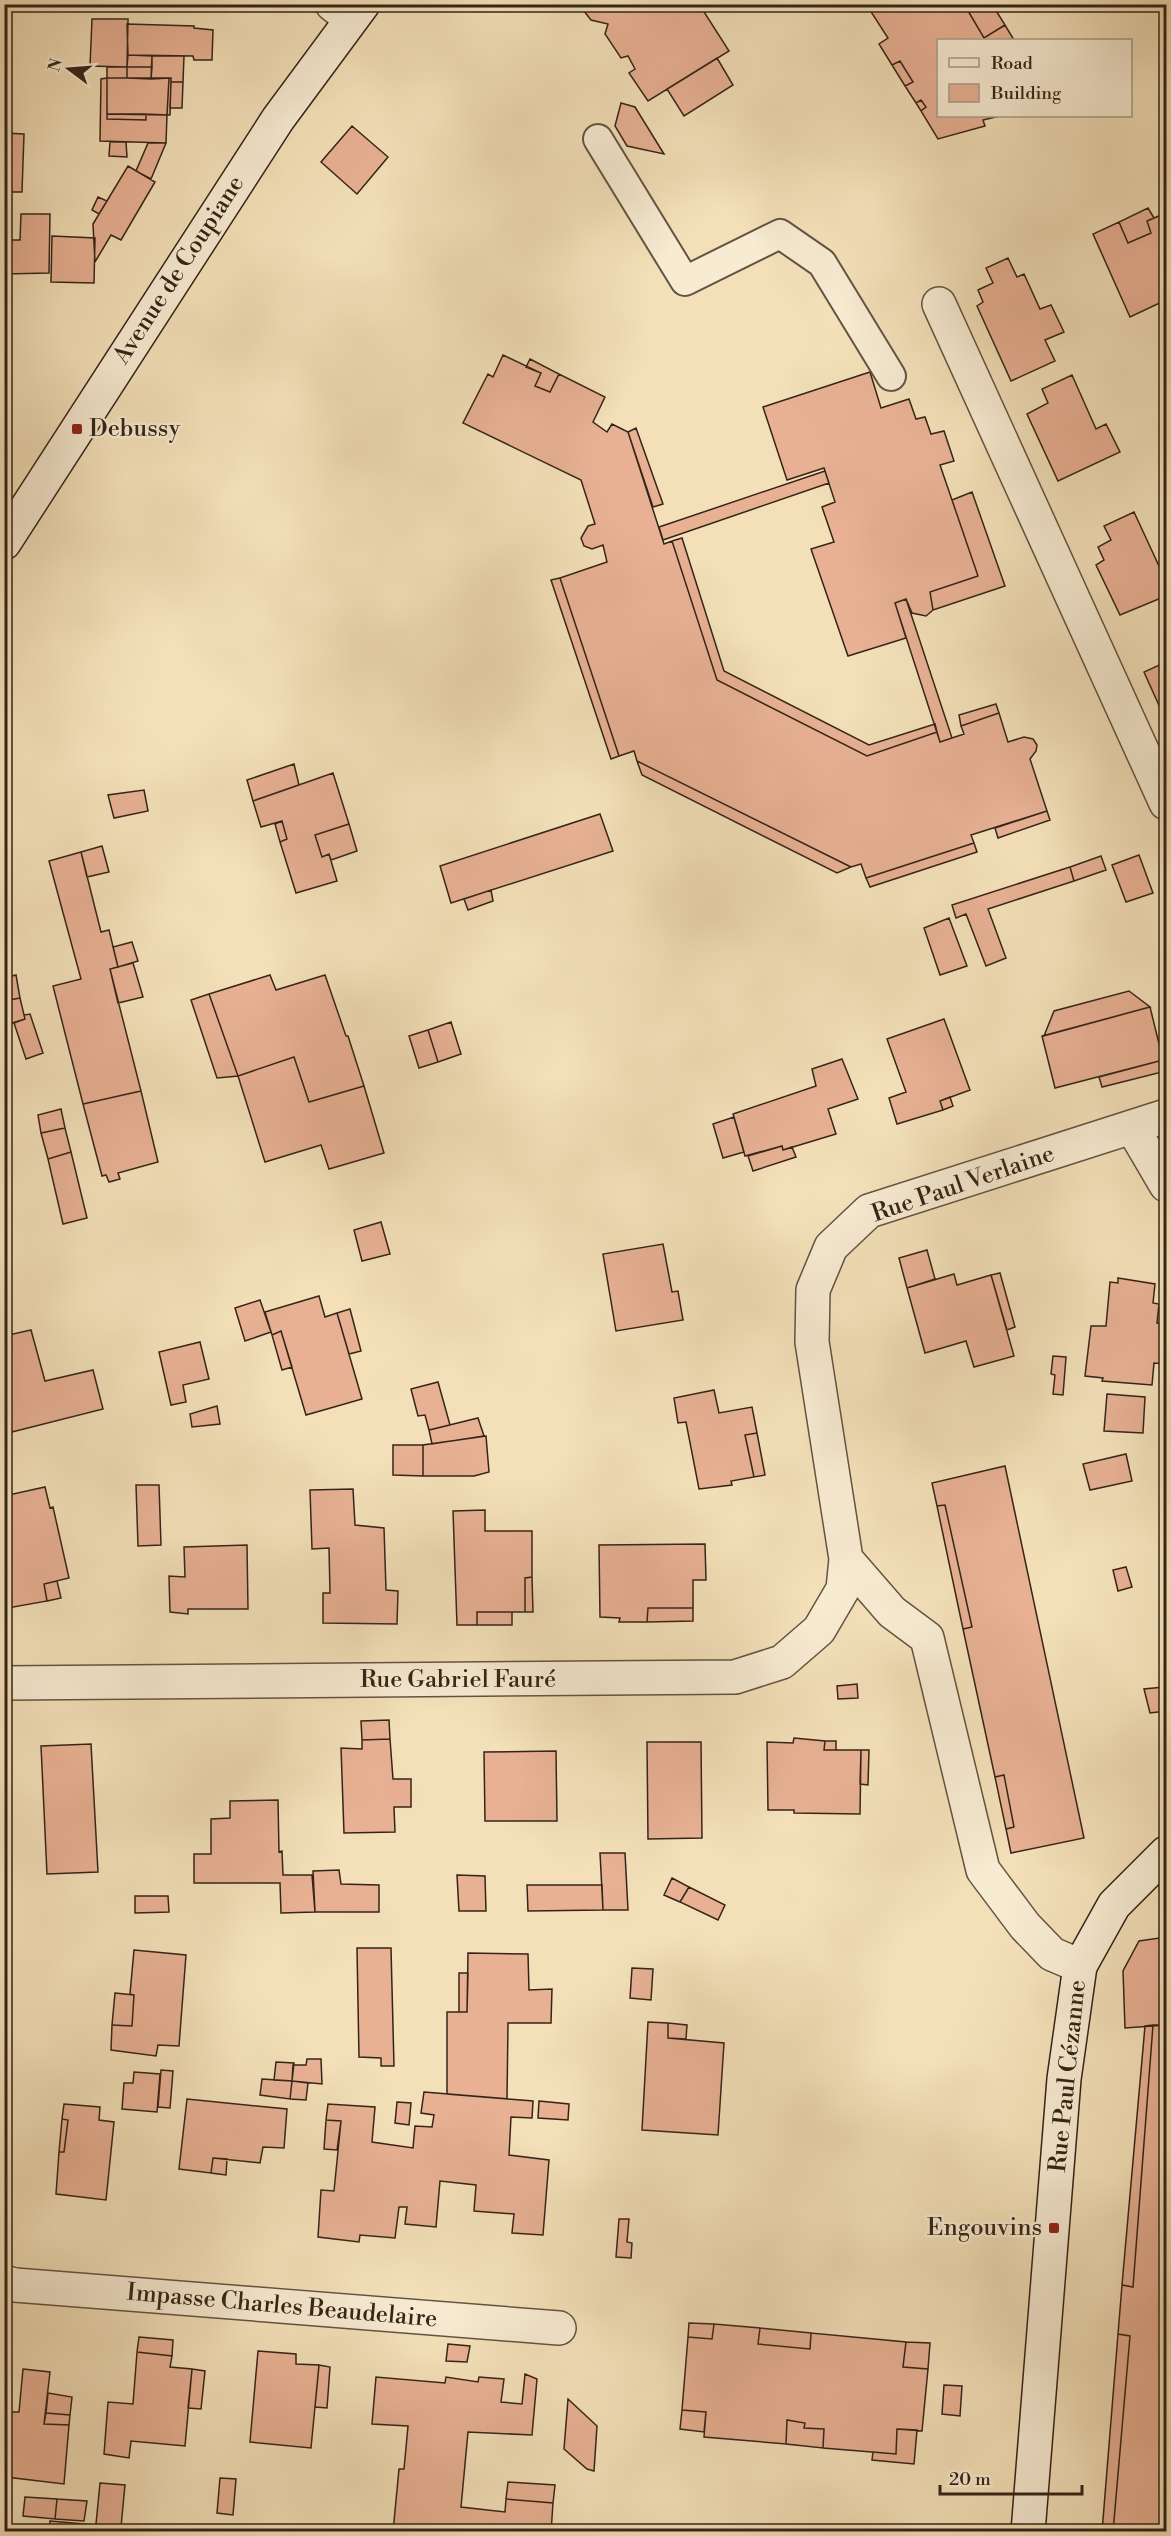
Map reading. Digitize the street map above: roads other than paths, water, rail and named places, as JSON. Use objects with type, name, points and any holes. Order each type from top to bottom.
[{"type":"street","name":"Avenue de Coupiane","points":[[4,543],[349,9]]},
{"type":"street","points":[[939,304],[1167,803]]},
{"type":"street","name":"Rue Paul Verlaine","points":[[846,1559],[812,1342],[813,1290],[831,1247],[869,1211],[1167,1116]]},
{"type":"street","points":[[1132,1127],[1167,1185]]},
{"type":"street","name":"Rue Gabriel Fauré","points":[[4,1683],[735,1677],[782,1662],[819,1630],[843,1589],[846,1559]]},
{"type":"street","name":"Rue Paul Cézanne","points":[[846,1559],[892,1612],[927,1638],[983,1870],[1025,1926],[1052,1954],[1080,1966],[1064,2079],[1028,2532]]},
{"type":"street","points":[[1080,1966],[1114,1905],[1167,1853]]},
{"type":"street","name":"Impasse Charles Beaudelaire","points":[[4,2282],[15,2285],[560,2328]]},
{"type":"lane","points":[[598,140],[685,281],[780,234],[822,263],[891,376]]},
{"type":"place","name":"Debussy","points":[[77,429]]},
{"type":"place","name":"Engouvins","points":[[1054,2228]]}]
